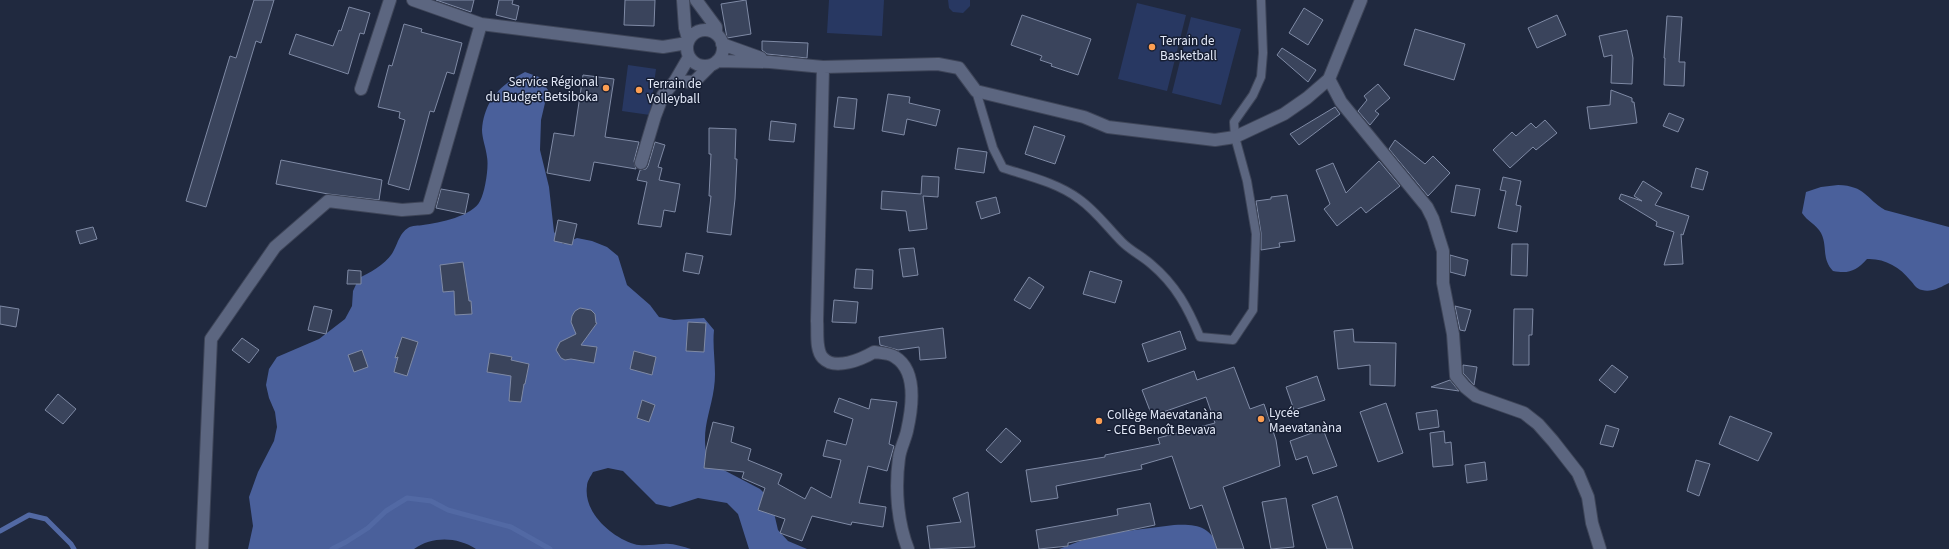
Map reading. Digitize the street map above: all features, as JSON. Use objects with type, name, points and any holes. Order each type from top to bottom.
[{"type":"street","points":[[361,89],[390,0]]},
{"type":"street","points":[[413,0],[481,24],[663,47],[688,41],[692,34],[704,30],[716,34]]},
{"type":"street","points":[[641,163],[654,116],[663,95],[668,87],[675,81],[689,57],[683,0]]},
{"type":"street","points":[[675,81],[694,82],[721,56],[722,44],[716,34],[716,27],[696,0]]},
{"type":"street","points":[[689,57],[699,65],[714,63],[770,62],[823,67],[938,64],[959,68],[976,91],[1084,117],[1108,127],[1214,140],[1235,137],[1284,114],[1329,79],[1361,0]]},
{"type":"street","points":[[202,549],[211,339],[275,247],[328,201],[402,210],[428,208],[481,24]]},
{"type":"street","points":[[722,44],[770,62]]},
{"type":"street","points":[[823,67],[817,321],[819,348],[822,358],[830,363],[854,361],[864,358],[874,352],[895,356],[905,368],[910,380],[911,404],[907,432],[899,457],[897,485],[898,507],[908,549]]},
{"type":"street","points":[[1329,79],[1341,102],[1427,207],[1433,219],[1443,251],[1444,283],[1453,334],[1456,376],[1476,396],[1524,413],[1538,424],[1558,447],[1578,473],[1588,497],[1592,523],[1600,549]]},
{"type":"lane","points":[[976,91],[993,148],[1003,168],[1057,187],[1084,203],[1102,218],[1123,243],[1152,265],[1175,288],[1190,313],[1200,337],[1233,340],[1253,310],[1256,234],[1247,181],[1235,137],[1234,122],[1253,95],[1261,77],[1263,53],[1261,0]]},
{"type":"shaded area","points":[[829,0],[884,0],[882,36],[827,33]]},
{"type":"shaded area","points":[[948,0],[970,0],[970,6],[963,13],[953,12],[949,8]]},
{"type":"shaded area","name":"Terrain de Basketball","points":[[1137,3],[1186,15],[1167,91],[1118,79]]},
{"type":"shaded area","name":"Terrain de Basketball","points":[[1191,17],[1241,29],[1221,105],[1172,93]]},
{"type":"shaded area","name":"Terrain de Volleyball","points":[[628,65],[656,69],[650,115],[622,111]]},
{"type":"shaded area","points":[[525,72],[539,77],[548,90],[541,120],[540,150],[549,187],[554,232],[563,244],[577,238],[592,241],[607,247],[618,256],[627,285],[650,305],[659,317],[674,320],[704,318],[714,330],[715,381],[705,439],[707,458],[718,467],[760,489],[771,500],[778,530],[788,541],[807,549],[749,549],[738,514],[727,503],[698,498],[670,507],[656,504],[623,471],[608,468],[593,472],[587,484],[589,505],[600,522],[616,536],[634,544],[671,544],[691,549],[476,549],[453,540],[437,540],[414,549],[248,549],[253,526],[249,497],[258,472],[274,441],[277,427],[275,412],[269,398],[266,385],[269,369],[277,357],[319,339],[345,319],[352,306],[353,291],[359,278],[374,270],[388,259],[405,230],[411,226],[438,223],[455,218],[470,211],[476,206],[482,197],[487,173],[487,157],[482,130],[486,111],[490,102],[501,88]]},
{"type":"shaded area","points":[[1838,185],[1860,190],[1878,206],[1885,210],[1949,227],[1949,283],[1939,288],[1925,291],[1917,287],[1896,267],[1873,259],[1867,259],[1852,271],[1833,271],[1827,262],[1821,233],[1802,213],[1806,192],[1821,187]]},
{"type":"shaded area","points":[[1174,525],[1189,525],[1202,528],[1212,535],[1220,549],[1059,549],[1080,541],[1111,533]]},
{"type":"building","points":[[254,0],[274,0],[261,43],[256,41],[206,207],[186,201],[230,56],[236,58]]},
{"type":"building","points":[[436,0],[474,0],[471,12]]},
{"type":"building","points":[[499,0],[513,0],[512,4],[519,6],[516,20],[496,15]]},
{"type":"building","points":[[625,0],[655,0],[654,26],[624,25]]},
{"type":"building","points":[[746,0],[751,34],[727,38],[721,4]]},
{"type":"building","points":[[349,7],[370,13],[364,34],[360,33],[348,74],[289,54],[296,34],[333,46],[339,30],[341,31]]},
{"type":"building","points":[[1304,8],[1323,20],[1308,45],[1289,33]]},
{"type":"building","points":[[1022,15],[1091,39],[1078,75],[1051,66],[1052,64],[1040,60],[1042,56],[1011,45]]},
{"type":"building","points":[[1557,15],[1566,35],[1537,48],[1528,28]]},
{"type":"building","points":[[1667,16],[1682,17],[1679,62],[1685,62],[1684,86],[1664,85]]},
{"type":"building","points":[[404,24],[422,29],[421,32],[462,43],[454,74],[447,72],[434,112],[430,111],[409,190],[388,184],[405,120],[399,118],[400,112],[378,107],[389,65],[392,66]]},
{"type":"building","points":[[1415,29],[1465,44],[1454,80],[1404,65]]},
{"type":"building","points":[[1627,30],[1633,58],[1632,84],[1611,83],[1612,55],[1604,57],[1599,36]]},
{"type":"building","points":[[762,41],[808,43],[807,58],[767,54],[762,50]]},
{"type":"building","points":[[1282,48],[1316,70],[1308,82],[1277,55]]},
{"type":"building","points":[[583,75],[614,79],[605,137],[639,142],[634,161],[636,169],[594,162],[590,181],[547,173],[554,133],[574,136]]},
{"type":"building","points":[[1378,84],[1390,98],[1375,111],[1379,114],[1370,125],[1358,111],[1367,100],[1364,96]]},
{"type":"building","points":[[1611,90],[1632,98],[1637,123],[1590,129],[1587,107],[1610,105]]},
{"type":"building","points":[[888,94],[910,97],[909,103],[940,110],[936,126],[907,119],[904,135],[882,131]]},
{"type":"building","points":[[838,97],[857,99],[854,129],[834,127]]},
{"type":"building","points":[[1335,107],[1340,114],[1299,145],[1290,134]]},
{"type":"building","points":[[1669,113],[1684,119],[1678,132],[1663,126]]},
{"type":"building","points":[[1545,120],[1557,133],[1536,150],[1533,147],[1510,168],[1493,150],[1512,132],[1516,136],[1531,123],[1536,128]]},
{"type":"building","points":[[771,121],[796,124],[794,142],[769,140]]},
{"type":"building","points":[[1034,126],[1065,136],[1055,164],[1025,154]]},
{"type":"building","points":[[709,128],[736,129],[735,159],[737,159],[731,235],[707,232],[711,196],[709,196],[711,154],[709,154]]},
{"type":"building","points":[[1395,140],[1425,164],[1433,156],[1450,173],[1428,196],[1389,149]]},
{"type":"building","points":[[655,142],[665,145],[658,167],[662,168],[659,180],[680,184],[675,212],[664,210],[661,227],[638,224],[647,182],[637,180],[640,170],[646,169],[648,166]]},
{"type":"building","points":[[958,148],[987,152],[984,173],[955,169]]},
{"type":"building","points":[[281,160],[382,180],[379,200],[328,194],[276,184]]},
{"type":"building","points":[[1379,161],[1400,186],[1366,213],[1361,207],[1337,226],[1324,209],[1330,204],[1316,170],[1333,163],[1346,193]]},
{"type":"building","points":[[1696,168],[1708,172],[1703,190],[1691,187]]},
{"type":"building","points":[[922,176],[939,177],[938,197],[923,196],[927,229],[909,231],[906,211],[881,209],[882,191],[921,194]]},
{"type":"building","points":[[1503,177],[1521,181],[1516,205],[1521,206],[1517,232],[1498,228],[1506,191],[1500,190]]},
{"type":"building","points":[[1643,181],[1662,193],[1655,205],[1689,216],[1683,235],[1681,234],[1683,264],[1664,265],[1674,232],[1656,226],[1657,222],[1619,199],[1621,194],[1642,201],[1634,196]]},
{"type":"building","points":[[1456,185],[1480,189],[1475,216],[1451,212]]},
{"type":"building","points":[[441,189],[469,194],[465,214],[436,208]]},
{"type":"building","points":[[1287,195],[1295,241],[1279,243],[1280,247],[1261,250],[1261,233],[1256,201]]},
{"type":"building","points":[[996,197],[1000,213],[981,219],[976,202]]},
{"type":"building","points":[[558,220],[577,224],[572,245],[554,241]]},
{"type":"building","points":[[93,227],[97,239],[80,244],[76,231]]},
{"type":"building","points":[[1512,244],[1528,244],[1527,276],[1511,275]]},
{"type":"building","points":[[914,248],[918,275],[903,277],[899,249]]},
{"type":"building","points":[[686,253],[703,256],[699,274],[683,271]]},
{"type":"building","points":[[1450,255],[1468,260],[1465,276],[1450,272]]},
{"type":"building","points":[[463,262],[469,301],[471,301],[472,314],[455,315],[454,291],[443,292],[440,265]]},
{"type":"building","points":[[856,269],[873,270],[872,289],[854,288]]},
{"type":"building","points":[[348,270],[361,271],[361,284],[347,284]]},
{"type":"building","points":[[1090,271],[1122,281],[1115,303],[1083,294]]},
{"type":"building","points":[[1029,277],[1044,287],[1030,309],[1014,300]]},
{"type":"building","points":[[834,300],[858,302],[856,323],[832,322]]},
{"type":"building","points":[[0,306],[19,309],[16,327],[0,324]]},
{"type":"building","points":[[314,306],[332,310],[326,334],[308,330]]},
{"type":"building","points":[[1455,306],[1471,310],[1465,331],[1460,330]]},
{"type":"building","points":[[580,308],[591,310],[595,314],[597,323],[581,345],[597,347],[594,363],[571,359],[565,360],[561,358],[556,350],[560,342],[576,334],[571,322],[575,311]]},
{"type":"building","points":[[1514,309],[1533,309],[1532,335],[1529,335],[1529,365],[1513,365]]},
{"type":"building","points":[[688,322],[706,323],[704,352],[686,351]]},
{"type":"building","points":[[943,328],[946,358],[920,360],[919,347],[898,350],[880,345],[879,337]]},
{"type":"building","points":[[1353,329],[1354,342],[1396,343],[1395,386],[1370,385],[1370,365],[1338,369],[1334,331]]},
{"type":"building","points":[[1180,331],[1186,349],[1148,362],[1142,344]]},
{"type":"building","points":[[402,337],[418,342],[407,376],[394,372],[398,357],[395,358]]},
{"type":"building","points":[[242,338],[259,350],[249,363],[232,350]]},
{"type":"building","points":[[362,350],[368,367],[354,372],[348,355]]},
{"type":"building","points":[[634,351],[656,357],[652,375],[630,369]]},
{"type":"building","points":[[490,353],[512,357],[511,360],[529,364],[521,402],[509,401],[511,376],[487,372]]},
{"type":"building","points":[[1463,365],[1477,367],[1474,385],[1463,373]]},
{"type":"building","points":[[1612,365],[1628,377],[1615,393],[1599,380]]},
{"type":"building","points":[[1234,367],[1250,409],[1264,404],[1276,440],[1280,466],[1223,487],[1244,549],[1217,549],[1202,505],[1190,509],[1172,456],[1141,465],[1142,469],[1056,486],[1058,498],[1031,502],[1026,470],[1105,457],[1105,455],[1160,444],[1158,438],[1215,423],[1206,397],[1152,416],[1142,390],[1194,371],[1197,380]]},
{"type":"building","points":[[1317,376],[1325,400],[1294,410],[1286,387]]},
{"type":"building","points":[[1450,380],[1459,391],[1431,387]]},
{"type":"building","points":[[58,394],[76,409],[63,424],[45,410]]},
{"type":"building","points":[[839,398],[869,409],[871,399],[897,402],[889,444],[894,446],[887,471],[868,466],[859,503],[886,507],[883,527],[852,522],[851,525],[812,516],[802,541],[780,533],[785,519],[758,510],[765,488],[742,478],[744,472],[704,468],[706,450],[713,422],[734,427],[731,442],[751,449],[748,460],[782,474],[778,484],[805,499],[811,487],[831,498],[841,460],[823,456],[827,440],[846,445],[853,419],[834,412]]},
{"type":"building","points":[[642,400],[655,405],[649,422],[637,418]]},
{"type":"building","points":[[1386,403],[1403,453],[1378,462],[1360,412]]},
{"type":"building","points":[[1437,410],[1439,427],[1419,430],[1416,413]]},
{"type":"building","points":[[1730,416],[1772,433],[1758,461],[1719,444]]},
{"type":"building","points":[[1606,425],[1619,429],[1613,447],[1600,444]]},
{"type":"building","points":[[1006,428],[1021,441],[1001,463],[986,450]]},
{"type":"building","points":[[1323,429],[1337,466],[1313,474],[1307,456],[1296,460],[1290,441]]},
{"type":"building","points":[[1444,431],[1445,443],[1451,442],[1453,465],[1433,467],[1430,433]]},
{"type":"building","points":[[1696,460],[1710,464],[1699,496],[1687,491]]},
{"type":"building","points":[[1485,462],[1487,480],[1467,483],[1465,465]]},
{"type":"building","points":[[968,492],[975,547],[930,549],[927,526],[961,522],[953,498]]},
{"type":"building","points":[[1337,496],[1353,549],[1327,549],[1312,505]]},
{"type":"building","points":[[1286,498],[1294,547],[1271,549],[1262,502]]},
{"type":"building","points":[[1150,503],[1155,525],[1068,543],[1068,546],[1039,549],[1036,530],[1118,515],[1117,509]]},
{"type":"waterway","points":[[332,549],[368,528],[386,511],[407,498],[431,501],[448,510],[511,527],[550,549]]},
{"type":"waterway","points":[[0,531],[29,515],[46,519],[71,544],[74,549]]},
{"type":"place","name":"Terrain de Basketball","points":[[1152,47]]},
{"type":"place","name":"Service Régional du Budget Betsiboka","points":[[606,88]]},
{"type":"place","name":"Terrain de Volleyball","points":[[639,90]]},
{"type":"place","name":"Lycée Maevatanàna","points":[[1261,419]]},
{"type":"place","name":"Collège Maevatanàna - CEG Benoît Bevava","points":[[1099,421]]}]
